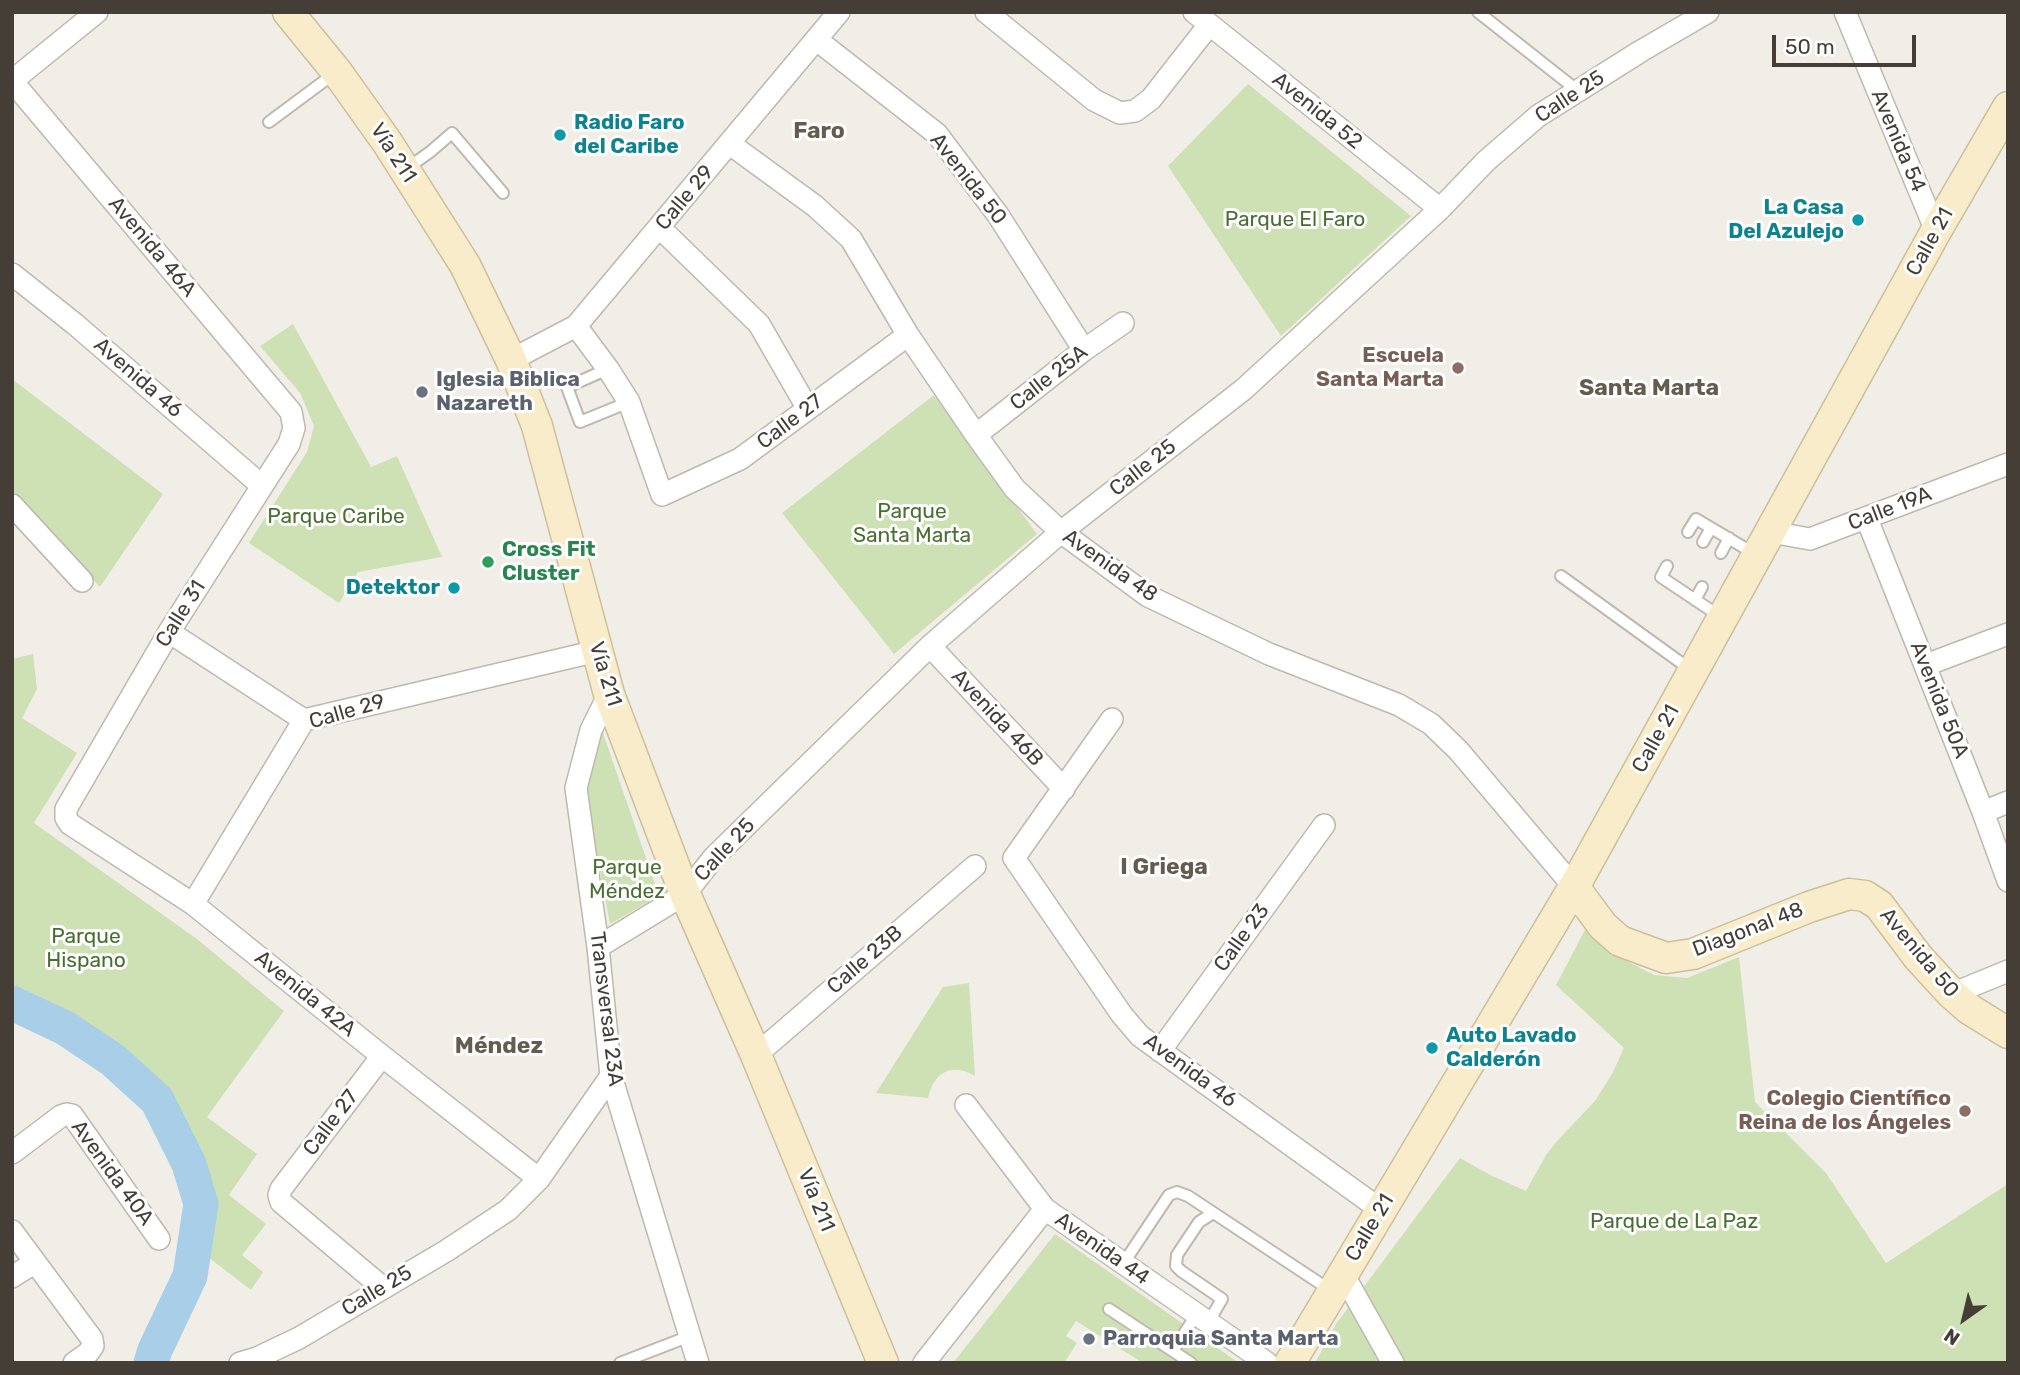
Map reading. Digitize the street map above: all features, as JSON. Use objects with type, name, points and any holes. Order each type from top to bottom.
[{"type":"main road","name":"Vía 211","points":[[294,14],[405,170],[465,265],[511,360],[537,426],[609,694],[685,894],[756,1055],[883,1363]]},
{"type":"main road","name":"Calle 21","points":[[1290,1363],[1574,887],[1936,230],[2008,107]]},
{"type":"main road","name":"Diagonal 48","points":[[1574,887],[1603,926],[1620,941],[1666,958],[1693,954],[1822,902],[1849,894],[1865,896]]},
{"type":"main road","name":"Avenida 50","points":[[1865,896],[1879,905],[1918,957],[1952,994],[1969,1009],[2008,1033]]},
{"type":"street","points":[[12,81],[97,12]]},
{"type":"street","name":"Calle 29","points":[[511,360],[576,326],[839,12]]},
{"type":"street","points":[[986,12],[1094,100],[1120,113],[1135,111],[1151,99],[1202,19]]},
{"type":"street","name":"Calle 25","points":[[598,947],[685,894],[714,857],[930,646],[1060,532],[1244,389],[1440,209],[1486,161],[1538,116],[1708,12]]},
{"type":"street","name":"Avenida 54","points":[[1844,12],[1936,230]]},
{"type":"street","name":"Avenida 52","points":[[1202,19],[1440,209]]},
{"type":"street","name":"Avenida 50","points":[[817,40],[937,134],[998,215],[1084,351]]},
{"type":"street","name":"Avenida 46A","points":[[12,81],[291,412]]},
{"type":"street","name":"Avenida 48","points":[[730,144],[815,206],[852,239],[908,335],[976,435],[1015,489],[1060,532],[1147,596],[1269,654],[1399,705],[1431,724],[1458,750],[1574,887]]},
{"type":"street","points":[[660,228],[759,324],[808,409]]},
{"type":"street","name":"Avenida 46","points":[[12,274],[261,485]]},
{"type":"street","name":"Calle 25A","points":[[976,435],[1123,323]]},
{"type":"street","points":[[576,326],[629,402]]},
{"type":"street","name":"Calle 27","points":[[629,402],[662,495],[740,459],[908,335]]},
{"type":"street","name":"Calle 31","points":[[66,818],[66,809],[169,632],[289,444],[294,428],[291,412]]},
{"type":"street","name":"Calle 19A","points":[[1764,544],[1810,540],[2008,464]]},
{"type":"street","points":[[12,505],[82,582]]},
{"type":"street","name":"Avenida 50A","points":[[1867,519],[2008,881]]},
{"type":"street","points":[[169,632],[304,720]]},
{"type":"street","points":[[1926,665],[2008,634]]},
{"type":"street","name":"Avenida 46B","points":[[930,646],[1064,789]]},
{"type":"street","name":"Calle 29","points":[[193,904],[304,720],[597,652]]},
{"type":"street","name":"Transversal 23A","points":[[609,694],[591,730],[576,788],[598,947],[611,1076],[698,1363]]},
{"type":"street","points":[[1064,789],[1112,719]]},
{"type":"street","name":"Avenida 46","points":[[1064,789],[1014,858],[1122,1015],[1140,1037],[1381,1210]]},
{"type":"street","points":[[1983,812],[2008,802]]},
{"type":"street","name":"Avenida 42A","points":[[66,818],[70,824],[193,904],[539,1179]]},
{"type":"street","name":"Calle 23","points":[[1160,1051],[1324,825]]},
{"type":"street","name":"Calle 23B","points":[[756,1055],[975,866]]},
{"type":"street","points":[[1952,994],[2008,971]]},
{"type":"street","name":"Calle 27","points":[[382,1056],[279,1195],[281,1202],[382,1287]]},
{"type":"street","name":"Calle 25","points":[[240,1363],[299,1338],[446,1251],[508,1210],[539,1179],[611,1076]]},
{"type":"street","name":"Avenida 44","points":[[966,1105],[1045,1209],[1267,1363]]},
{"type":"street","name":"Avenida 40A","points":[[12,1153],[61,1116],[72,1115],[159,1239]]},
{"type":"street","points":[[924,1363],[1045,1209]]},
{"type":"street","points":[[12,1231],[92,1339],[93,1346],[88,1353],[74,1363]]},
{"type":"street","points":[[12,1277],[34,1263]]},
{"type":"street","points":[[1338,1283],[1393,1363]]},
{"type":"lane","points":[[1478,12],[1578,91]]},
{"type":"lane","points":[[269,122],[337,72]]},
{"type":"lane","points":[[405,170],[452,133],[503,193]]},
{"type":"lane","points":[[608,369],[567,387],[580,422],[629,402]]},
{"type":"lane","points":[[1688,532],[1696,519],[1729,538],[1764,544]]},
{"type":"lane","points":[[1703,542],[1711,528]]},
{"type":"lane","points":[[1721,552],[1729,538]]},
{"type":"lane","points":[[1667,566],[1661,577],[1723,618]]},
{"type":"lane","points":[[1561,576],[1693,672]]},
{"type":"lane","points":[[1678,588],[1684,576]]},
{"type":"lane","points":[[1695,600],[1702,587]]},
{"type":"lane","points":[[1123,1264],[1169,1195],[1177,1192],[1338,1283]]},
{"type":"lane","points":[[1173,1351],[1222,1299],[1176,1266],[1177,1255],[1199,1222],[1213,1213]]},
{"type":"lane","points":[[1109,1308],[1191,1363]]},
{"type":"lane","points":[[620,1363],[690,1336]]},
{"type":"green space","name":"Parque El Faro","points":[[1248,84],[1411,216],[1281,336],[1168,166]]},
{"type":"green space","name":"Parque Caribe","points":[[293,324],[371,467],[397,456],[442,557],[358,572],[339,603],[249,543],[307,452],[314,426],[300,393],[260,346]]},
{"type":"green space","points":[[12,379],[163,494],[100,587],[12,490]]},
{"type":"green space","name":"Parque Santa Marta","points":[[934,395],[1037,534],[894,654],[782,513]]},
{"type":"green space","name":"Parque Hispano","points":[[33,654],[37,689],[22,718],[77,753],[34,823],[197,939],[284,1011],[207,1117],[257,1154],[229,1195],[266,1224],[242,1255],[263,1272],[251,1290],[200,1251],[206,1202],[195,1163],[164,1098],[123,1059],[69,1023],[12,993],[12,659]]},
{"type":"green space","name":"Parque Méndez","points":[[601,727],[659,896],[610,924],[586,784]]},
{"type":"green space","name":"Parque de La Paz","points":[[1586,928],[1617,956],[1654,975],[1687,978],[1739,957],[1755,1102],[1826,1173],[1886,1263],[2008,1184],[2008,1363],[1315,1363],[1336,1324],[1460,1158],[1526,1191],[1546,1155],[1595,1101],[1612,1074],[1624,1048],[1556,985]]},
{"type":"green space","points":[[969,983],[975,1076],[958,1070],[945,1072],[934,1082],[928,1098],[876,1093],[943,987]]},
{"type":"green space","points":[[1055,1234],[1239,1363],[1143,1363],[1076,1321],[1066,1336],[1077,1343],[1064,1363],[953,1363]]},
{"type":"waterway","points":[[12,1003],[65,1028],[113,1060],[157,1100],[189,1164],[201,1204],[190,1276],[151,1363]]},
{"type":"place","name":"Radio Faro del Caribe","points":[[560,135]]},
{"type":"place","name":"La Casa Del Azulejo","points":[[1858,220]]},
{"type":"place","name":"Escuela Santa Marta","points":[[1458,368]]},
{"type":"place","name":"Iglesia Biblica Nazareth","points":[[422,392]]},
{"type":"place","name":"Cross Fit Cluster","points":[[488,562]]},
{"type":"place","name":"Detektor","points":[[454,588]]},
{"type":"place","name":"Auto Lavado Calderón","points":[[1432,1048]]},
{"type":"place","name":"Colegio Científico Reina de los Ángeles","points":[[1965,1111]]},
{"type":"place","name":"Parroquia Santa Marta","points":[[1089,1339]]},
{"type":"district","name":"Faro","points":[[819,131]]},
{"type":"district","name":"Santa Marta","points":[[1649,388]]},
{"type":"district","name":"I Griega","points":[[1164,867]]},
{"type":"district","name":"Méndez","points":[[499,1046]]}]
